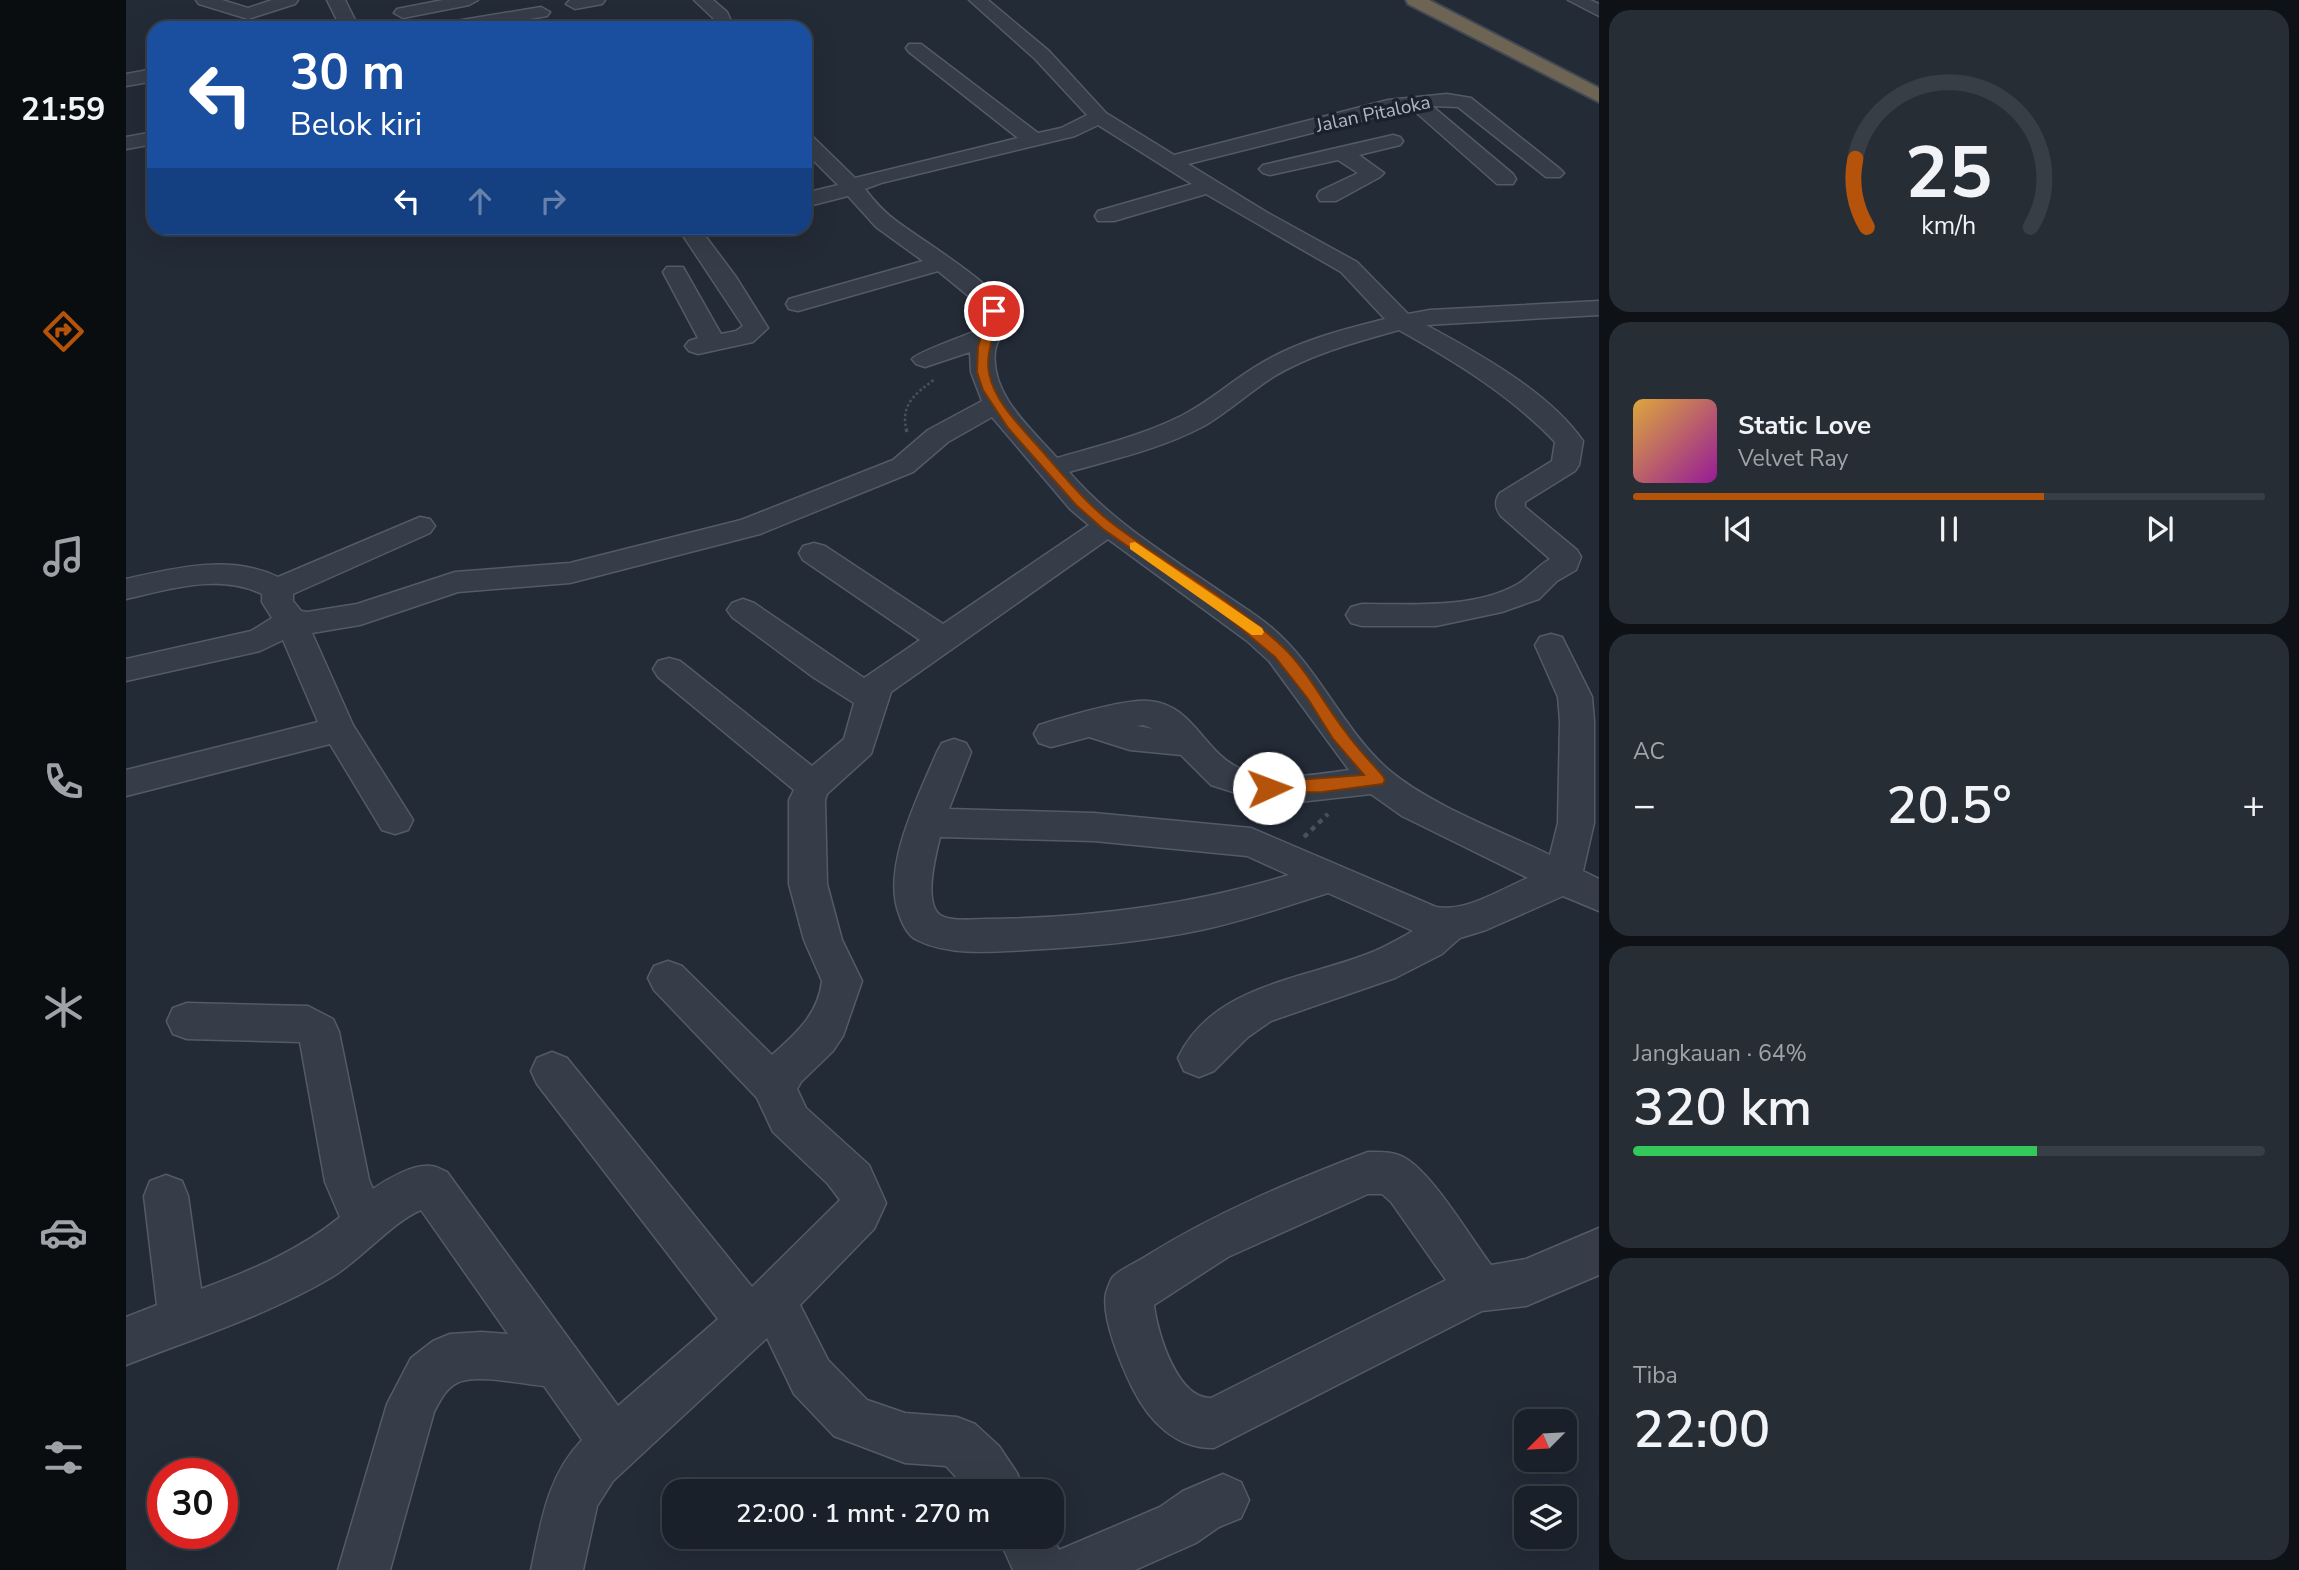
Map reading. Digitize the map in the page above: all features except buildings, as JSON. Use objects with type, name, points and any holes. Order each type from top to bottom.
[{"type":"highway","points":[[1415,0],[1599,96]]},
{"type":"street","points":[[205,0],[232,4],[243,13],[287,11]]},
{"type":"street","points":[[336,0],[346,21]]},
{"type":"street","points":[[402,14],[469,0]]},
{"type":"street","points":[[488,0],[497,18]]},
{"type":"street","points":[[575,4],[596,0]]},
{"type":"street","points":[[703,0],[721,16],[723,21]]},
{"type":"street","points":[[979,0],[1042,55],[1099,117],[1260,218],[1349,267],[1402,322],[1490,374],[1555,426],[1569,441],[1565,465],[1510,499],[1511,510],[1566,557],[1565,563],[1546,574],[1528,592],[1491,605],[1436,615],[1362,615]]},
{"type":"street","points":[[1577,0],[1599,12]]},
{"type":"street","points":[[481,21],[541,12]]},
{"type":"street","points":[[915,48],[1035,141]]},
{"type":"street","points":[[126,80],[147,76]]},
{"type":"street","name":"Jalan Pitaloka","points":[[1172,162],[1360,114],[1437,99],[1464,102],[1553,173]]},
{"type":"street","points":[[1416,102],[1504,179]]},
{"type":"street","points":[[1270,169],[1341,153],[1400,146],[1360,114]]},
{"type":"street","points":[[812,198],[853,188],[874,178],[1035,141],[1082,127],[1099,117]]},
{"type":"street","points":[[126,143],[147,139]]},
{"type":"street","points":[[812,147],[884,221],[942,263],[989,303],[994,311],[986,340],[983,372],[997,403],[1080,503],[1107,526],[1226,609],[1280,653],[1346,744],[1377,780],[1415,806],[1599,896]]},
{"type":"street","points":[[1328,196],[1373,173],[1341,153]]},
{"type":"street","points":[[1106,216],[1210,186]]},
{"type":"street","points":[[675,272],[706,344],[744,337],[756,328],[728,282],[693,235]]},
{"type":"street","points":[[797,304],[942,263]]},
{"type":"street","points":[[1051,469],[1153,440],[1194,421],[1242,385],[1277,364],[1358,333],[1430,317],[1599,308]]},
{"type":"street","points":[[925,359],[986,340]]},
{"type":"street","points":[[126,670],[260,640],[291,621],[307,623],[360,614],[455,582],[570,573],[750,527],[903,466],[938,436],[997,403]]},
{"type":"street","points":[[126,589],[205,573],[248,575],[278,589],[420,526]]},
{"type":"street","points":[[776,1088],[786,1069],[819,1038],[829,1023],[841,990],[842,981],[823,940],[808,884],[807,800],[813,786],[859,746],[876,686],[1107,526]]},
{"type":"street","points":[[814,553],[942,639]]},
{"type":"street","points":[[278,589],[277,602],[291,621],[338,729],[395,821]]},
{"type":"street","points":[[743,610],[824,669],[871,698]]},
{"type":"street","points":[[1551,645],[1585,690],[1577,721],[1576,823],[1563,879]]},
{"type":"street","points":[[669,669],[813,786]]},
{"type":"street","points":[[1051,734],[1148,713],[1169,722],[1214,770],[1243,784],[1269,788],[1377,780]]},
{"type":"street","points":[[126,783],[338,729]]},
{"type":"street","points":[[954,752],[916,860],[912,898],[918,915],[928,928],[950,934],[987,935],[1060,932],[1183,918],[1258,900],[1331,877]]},
{"type":"street","points":[[927,823],[1094,827],[1251,842],[1431,922],[1449,925],[1473,919],[1563,879]]},
{"type":"street","points":[[1199,1058],[1223,1034],[1255,1009],[1396,962],[1431,943],[1449,925]]},
{"type":"street","points":[[558,1570],[573,1496],[595,1463],[614,1443],[768,1316],[859,1214],[864,1203],[862,1196],[818,1144],[790,1121],[780,1105],[776,1088],[668,978]]},
{"type":"street","points":[[187,1021],[308,1024],[319,1032],[347,1182],[366,1224]]},
{"type":"street","points":[[552,1071],[768,1316],[811,1377],[851,1419],[905,1438],[957,1442],[981,1464],[991,1479]]},
{"type":"street","points":[[1479,1288],[1407,1186],[1390,1173],[1368,1173],[1321,1191],[1212,1241],[1129,1294],[1136,1341],[1158,1385],[1174,1406],[1195,1422],[1214,1423],[1479,1288],[1500,1290],[1523,1285],[1599,1251]]},
{"type":"street","points":[[126,1341],[293,1272],[338,1247],[399,1197],[419,1188],[431,1187],[614,1443]]},
{"type":"street","points":[[166,1196],[182,1318]]},
{"type":"street","points":[[364,1570],[412,1404],[428,1375],[450,1358],[481,1356],[557,1363]]},
{"type":"street","points":[[1074,1570],[1178,1525],[1201,1509],[1223,1500]]},
{"type":"street","points":[[1030,1549],[1041,1570]]},
{"type":"path","points":[[903,466],[911,442],[902,419],[914,395],[986,340]]},
{"type":"path","points":[[1287,856],[1322,818],[1332,812]]},
{"type":"slow traffic","points":[[1135,546],[1257,632]]},
{"type":"route","points":[[994,311],[990,333],[983,347],[983,372],[989,390],[1012,425],[1080,503],[1107,526],[1258,632],[1280,653],[1361,764],[1377,780],[1269,788]]}]
